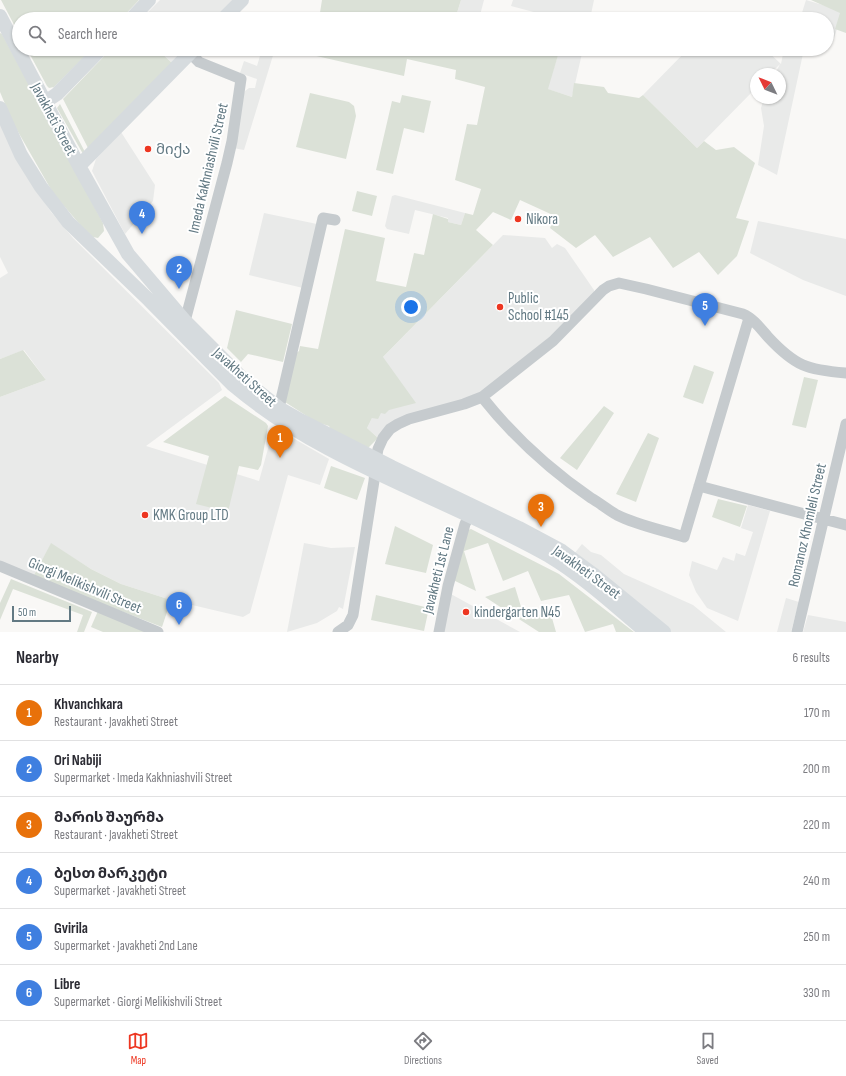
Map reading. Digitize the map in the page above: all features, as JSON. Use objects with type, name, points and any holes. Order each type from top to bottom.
[{"type":"main road","points":[[138,12],[149,0]]},
{"type":"main road","points":[[230,12],[242,0]]},
{"type":"main road","name":"Javakheti Street","points":[[0,16],[4,31],[12,45]]},
{"type":"main road","name":"Javakheti Street","points":[[18,56],[130,258],[185,321],[244,380],[279,408],[376,466],[468,516],[547,555],[563,565],[578,575],[646,632]]},
{"type":"main road","points":[[45,102],[57,94],[94,56]]},
{"type":"main road","points":[[79,166],[187,56]]},
{"type":"main road","name":"Javakheti Street","points":[[0,108],[21,155],[41,187],[68,222],[246,397],[324,447],[376,466],[519,528],[562,552],[593,574],[664,632]]},
{"type":"main road","points":[[115,250],[121,251],[130,258],[128,271],[115,268],[110,253],[115,250]]},
{"type":"street","name":"Imeda Kakhniashvili Street","points":[[185,321],[227,163],[232,141],[241,79],[199,62],[195,56]]},
{"type":"street","points":[[279,408],[323,218],[335,220]]},
{"type":"street","points":[[338,632],[348,625],[353,615],[378,449],[383,438],[398,424],[420,415],[464,404],[482,397],[553,340],[603,290],[609,286],[615,284],[646,289],[739,313],[749,318],[773,342],[799,364],[810,369],[824,372],[846,373]]},
{"type":"street","points":[[482,397],[500,420],[524,444],[559,474],[616,514],[684,537],[749,318]]},
{"type":"street","name":"Romanoz Khomleli Street","points":[[796,632],[846,424]]},
{"type":"street","points":[[699,486],[846,525]]},
{"type":"street","name":"Javakheti 1st Lane","points":[[439,632],[448,586],[464,524],[468,516]]},
{"type":"street","name":"Giorgi Melikishvili Street","points":[[0,566],[158,632]]},
{"type":"shaded area","points":[[1,0],[139,0],[128,12],[12,12],[12,21]]},
{"type":"shaded area","points":[[160,0],[234,0],[222,12],[148,12]]},
{"type":"shaded area","points":[[322,0],[461,0],[457,12],[320,12]]},
{"type":"shaded area","points":[[461,0],[484,0],[481,12],[457,12]]},
{"type":"shaded area","points":[[513,0],[594,0],[591,12],[534,12],[511,6]]},
{"type":"shaded area","points":[[806,0],[843,11],[834,38],[834,12],[802,12]]},
{"type":"shaded area","points":[[811,0],[846,0],[846,33],[835,29],[840,13]]},
{"type":"shaded area","points":[[0,33],[2,34],[12,53],[12,56],[14,56],[103,223],[104,231],[98,238],[93,237],[82,227],[53,193],[13,123],[0,92]]},
{"type":"shaded area","points":[[31,56],[85,56],[54,87],[49,88]]},
{"type":"shaded area","points":[[104,56],[164,56],[172,63],[88,148],[63,99]]},
{"type":"shaded area","points":[[164,56],[179,56],[172,63]]},
{"type":"shaded area","points":[[260,56],[273,56],[244,150],[233,148],[243,95],[249,88],[255,88],[257,79],[240,73],[244,61],[257,66]]},
{"type":"shaded area","points":[[316,56],[558,56],[548,89],[572,97],[574,83],[604,87],[608,93],[639,98],[643,95],[697,148],[704,141],[716,150],[734,147],[755,163],[736,218],[749,221],[737,256],[718,275],[699,252],[673,268],[650,237],[613,257],[595,235],[576,248],[550,228],[555,216],[520,200],[511,220],[493,212],[476,230],[493,245],[383,357],[416,403],[389,410],[385,414],[381,413],[378,419],[372,418],[367,428],[378,438],[368,448],[331,430],[329,426],[316,422],[285,402],[295,354],[299,351],[300,346],[318,349],[345,229],[385,238],[376,281],[406,287],[414,253],[424,255],[433,214],[448,219],[448,222],[461,225],[465,213],[473,215],[481,189],[455,180],[467,124],[477,125],[485,87],[455,79],[456,70],[407,59],[404,76]]},
{"type":"shaded area","points":[[558,56],[581,56],[572,97],[547,89]]},
{"type":"shaded area","points":[[681,56],[772,56],[781,64],[783,56],[802,56],[777,175],[758,165],[764,126],[761,108],[762,104],[786,104],[786,68],[778,68],[780,64],[776,68],[750,68],[750,94],[697,148],[643,95]]},
{"type":"shaded area","points":[[310,93],[349,102],[354,106],[356,116],[346,159],[296,147]]},
{"type":"shaded area","points":[[402,95],[431,101],[424,133],[404,128],[393,174],[376,170],[392,101],[400,103]]},
{"type":"shaded area","points":[[60,104],[85,152],[83,154],[57,108]]},
{"type":"shaded area","points":[[0,120],[24,171],[51,212],[73,238],[219,383],[222,390],[146,446],[259,481],[274,427],[329,459],[320,485],[288,475],[250,613],[243,617],[171,600],[121,584],[91,569],[51,544],[33,577],[0,563],[0,397],[46,380],[24,350],[0,359],[0,278],[8,273],[0,257]]},
{"type":"shaded area","points":[[121,132],[155,185],[153,201],[125,234],[92,171],[96,159]]},
{"type":"shaded area","points":[[357,191],[377,196],[372,216],[352,211]]},
{"type":"shaded area","points":[[395,195],[465,213],[461,225],[448,222],[448,218],[415,210],[409,234],[387,229],[385,226],[392,196]]},
{"type":"shaded area","points":[[264,213],[317,224],[303,288],[249,275]]},
{"type":"shaded area","points":[[758,221],[846,239],[846,296],[803,280],[750,253]]},
{"type":"shaded area","name":"Public School #145","points":[[503,235],[545,238],[552,248],[557,244],[565,248],[594,290],[594,294],[550,337],[485,389],[472,397],[378,438],[367,428],[372,418],[383,357]]},
{"type":"shaded area","points":[[236,310],[292,324],[283,362],[248,354],[241,362],[227,348]]},
{"type":"shaded area","points":[[23,350],[46,380],[0,397],[0,359]]},
{"type":"shaded area","points":[[694,365],[714,372],[703,404],[683,397]]},
{"type":"shaded area","points":[[804,377],[818,380],[806,428],[792,425]]},
{"type":"shaded area","points":[[225,396],[266,423],[268,426],[261,465],[258,470],[239,466],[228,512],[196,504],[209,456],[163,442]]},
{"type":"shaded area","points":[[604,406],[614,413],[577,470],[560,458]]},
{"type":"shaded area","points":[[648,433],[659,438],[636,502],[616,494]]},
{"type":"shaded area","points":[[331,466],[365,478],[357,500],[324,488]]},
{"type":"shaded area","points":[[718,499],[747,506],[740,527],[712,517]]},
{"type":"shaded area","points":[[748,505],[770,511],[738,621],[707,608],[696,592],[689,575],[692,561],[717,570],[723,557],[734,561],[736,553],[745,556],[753,532],[741,528]]},
{"type":"shaded area","points":[[395,526],[433,545],[426,573],[385,564]]},
{"type":"shaded area","points":[[471,529],[559,574],[634,632],[616,632],[613,624],[585,632],[569,595],[541,601],[528,571],[503,581],[488,543],[464,551],[476,591],[453,580],[468,530]]},
{"type":"shaded area","points":[[51,543],[91,569],[121,584],[171,600],[162,627],[33,577]]},
{"type":"shaded area","points":[[304,543],[331,548],[355,547],[343,609],[339,607],[337,611],[317,623],[287,632]]},
{"type":"shaded area","points":[[582,544],[591,552],[601,555],[624,574],[693,605],[726,632],[668,632],[574,554]]},
{"type":"shaded area","points":[[11,579],[92,612],[84,632],[77,632],[83,615],[13,589],[0,620],[0,603]]},
{"type":"shaded area","points":[[515,587],[525,620],[550,611],[556,632],[539,632],[485,597]]},
{"type":"shaded area","name":"kindergarten N45","points":[[449,593],[520,632],[443,632]]},
{"type":"shaded area","points":[[376,595],[429,608],[424,631],[371,620]]},
{"type":"shaded area","points":[[786,598],[799,602],[791,632],[777,632]]},
{"type":"shaded area","points":[[98,611],[145,632],[103,632],[91,627]]},
{"type":"shaded area","points":[[808,615],[846,622],[846,632],[803,632]]},
{"type":"place","name":"მიქა","points":[[148,149]]},
{"type":"place","name":"Nikora","points":[[518,219]]},
{"type":"place","name":"ბესთ მარკეტი","points":[[142,234]]},
{"type":"place","name":"Ori Nabiji","points":[[179,289]]},
{"type":"place","name":"Public School #145","points":[[500,307]]},
{"type":"place","name":"Gvirila","points":[[705,326]]},
{"type":"place","name":"Khvanchkara","points":[[280,458]]},
{"type":"place","name":"KMK Group LTD","points":[[145,515]]},
{"type":"place","name":"მარის შაურმა","points":[[541,527]]},
{"type":"place","name":"kindergarten N45","points":[[466,612]]},
{"type":"place","name":"Libre","points":[[179,625]]}]
